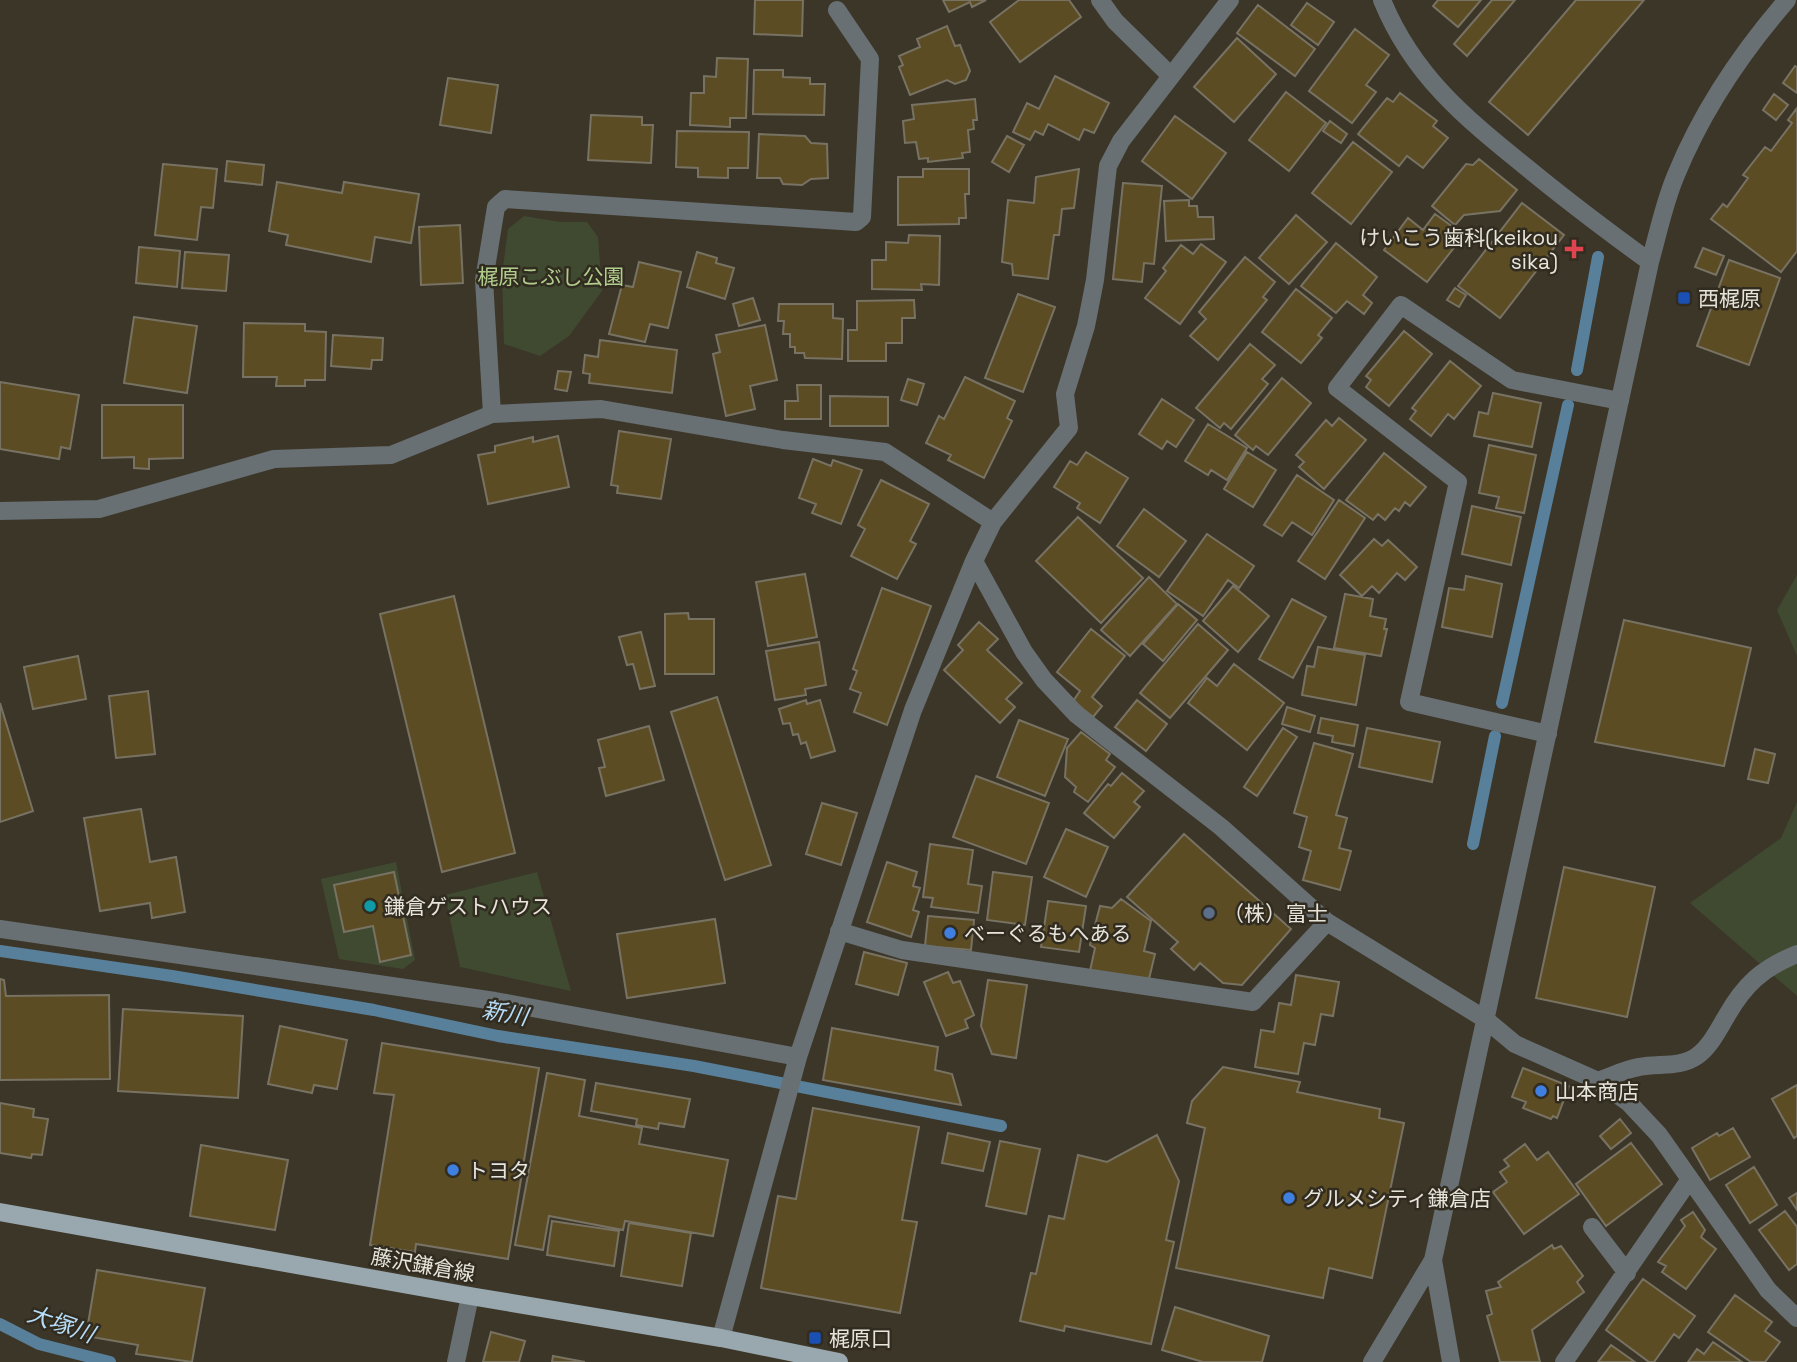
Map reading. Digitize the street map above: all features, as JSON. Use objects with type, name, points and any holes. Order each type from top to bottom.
[{"type":"main road","name":"藤沢鎌倉線","points":[[0,1212],[721,1338],[839,1362]]},
{"type":"street","points":[[1100,0],[1115,21],[1171,76]]},
{"type":"street","points":[[721,1338],[798,1057],[913,710],[974,561],[993,522],[1069,428],[1065,394],[1086,326],[1095,280],[1108,166],[1121,141],[1230,0]]},
{"type":"street","points":[[1382,0],[1394,29],[1449,103],[1597,224],[1650,262]]},
{"type":"street","points":[[1372,1362],[1433,1261],[1650,262],[1675,176],[1737,65],[1787,0]]},
{"type":"street","points":[[492,414],[484,280],[496,207],[505,199],[856,222],[862,217],[870,59],[837,10]]},
{"type":"street","points":[[1548,734],[1409,702],[1458,482],[1337,388],[1401,305],[1512,380],[1620,401]]},
{"type":"street","points":[[0,510],[99,509],[274,459],[391,455],[492,414],[601,409],[783,440],[886,452],[993,522]]},
{"type":"street","points":[[974,561],[1024,652],[1044,680],[1077,715],[1212,820],[1327,922],[1485,1019],[1515,1044],[1598,1081],[1629,1103],[1659,1135],[1768,1290],[1797,1318]]},
{"type":"street","points":[[839,931],[902,950],[1253,1002],[1327,922]]},
{"type":"street","points":[[0,929],[495,1002],[798,1057]]},
{"type":"street","points":[[1598,1081],[1638,1067],[1683,1063],[1698,1056],[1714,1039],[1736,999],[1752,980],[1774,963],[1797,954]]},
{"type":"street","points":[[1564,1362],[1690,1179]]},
{"type":"street","points":[[1592,1227],[1627,1273]]},
{"type":"street","points":[[1433,1261],[1451,1362]]},
{"type":"street","points":[[456,1362],[470,1296]]},
{"type":"green space","name":"梶原こぶし公園","points":[[524,216],[560,222],[587,222],[598,237],[602,291],[569,336],[540,356],[504,344],[502,274],[508,229]]},
{"type":"green space","points":[[1797,575],[1797,656],[1777,610]]},
{"type":"green space","points":[[1797,802],[1797,996],[1690,903],[1781,838]]},
{"type":"green space","points":[[396,862],[415,960],[403,969],[339,959],[321,879]]},
{"type":"green space","points":[[537,872],[571,991],[460,967],[445,895]]},
{"type":"building","points":[[755,0],[803,0],[802,36],[754,34]]},
{"type":"building","points":[[943,0],[986,0],[972,7],[970,2],[949,12]]},
{"type":"building","points":[[1019,0],[1069,0],[1081,17],[1020,62],[990,22]]},
{"type":"building","points":[[1438,0],[1481,0],[1458,27],[1433,6]]},
{"type":"building","points":[[1492,0],[1515,0],[1467,56],[1454,44]]},
{"type":"building","points":[[1576,0],[1644,0],[1528,135],[1489,102]]},
{"type":"building","points":[[1307,3],[1334,22],[1318,45],[1291,25]]},
{"type":"building","points":[[1258,5],[1315,49],[1295,76],[1237,33]]},
{"type":"building","points":[[947,26],[955,46],[960,45],[970,71],[966,80],[955,84],[947,80],[910,95],[899,67],[903,65],[899,56],[920,47],[917,39]]},
{"type":"building","points":[[1355,29],[1389,55],[1366,85],[1376,92],[1352,123],[1309,91]]},
{"type":"building","points":[[1237,38],[1276,74],[1234,122],[1194,87]]},
{"type":"building","points":[[717,58],[748,59],[746,118],[730,118],[730,127],[690,125],[691,93],[704,93],[704,76],[716,77]]},
{"type":"building","points":[[1795,66],[1797,67],[1797,93],[1783,83]]},
{"type":"building","points":[[754,70],[783,70],[783,77],[810,78],[810,84],[825,84],[824,115],[753,114]]},
{"type":"building","points":[[1055,76],[1109,103],[1094,133],[1084,129],[1079,140],[1048,124],[1043,135],[1035,131],[1030,140],[1013,132],[1027,103],[1039,109]]},
{"type":"building","points":[[448,78],[498,85],[491,133],[440,125]]},
{"type":"building","points":[[1286,92],[1326,123],[1289,171],[1249,140]]},
{"type":"building","points":[[1400,93],[1437,121],[1433,126],[1448,138],[1423,168],[1407,156],[1399,166],[1358,134],[1387,98],[1393,102]]},
{"type":"building","points":[[1774,94],[1788,105],[1776,120],[1763,110]]},
{"type":"building","points":[[975,99],[977,120],[973,120],[974,129],[968,130],[970,152],[962,153],[963,158],[928,162],[928,158],[919,159],[916,142],[905,143],[903,121],[914,119],[912,105]]},
{"type":"building","points":[[1797,108],[1797,251],[1781,272],[1711,219],[1723,204],[1727,207],[1748,178],[1743,175],[1765,147],[1771,151],[1792,123],[1788,120]]},
{"type":"building","points":[[591,115],[642,117],[642,125],[653,125],[651,163],[588,160]]},
{"type":"building","points":[[1175,116],[1226,153],[1192,199],[1142,161]]},
{"type":"building","points":[[1330,121],[1347,134],[1341,143],[1323,131]]},
{"type":"building","points":[[677,131],[749,132],[748,168],[728,168],[728,178],[698,177],[698,168],[676,167]]},
{"type":"building","points":[[759,134],[805,136],[811,143],[827,144],[828,178],[811,179],[802,185],[783,184],[780,178],[757,178]]},
{"type":"building","points":[[1007,136],[1024,145],[1009,172],[992,162]]},
{"type":"building","points":[[1353,142],[1392,172],[1351,224],[1312,193]]},
{"type":"building","points":[[1479,159],[1517,190],[1500,211],[1464,215],[1455,225],[1432,206],[1466,164],[1473,165]]},
{"type":"building","points":[[227,161],[264,165],[262,185],[225,181]]},
{"type":"building","points":[[163,164],[217,169],[213,208],[201,207],[197,240],[155,235]]},
{"type":"building","points":[[923,169],[969,169],[969,194],[965,194],[966,218],[959,218],[959,224],[898,225],[898,177],[923,177]]},
{"type":"building","points":[[1079,169],[1074,208],[1062,209],[1059,235],[1054,235],[1048,279],[1013,275],[1012,264],[1002,262],[1008,200],[1034,203],[1036,177]]},
{"type":"building","points":[[277,182],[342,193],[344,182],[419,194],[411,243],[375,237],[371,262],[286,245],[288,235],[269,231]]},
{"type":"building","points":[[1123,183],[1162,186],[1154,264],[1144,263],[1142,282],[1113,279]]},
{"type":"building","points":[[1189,200],[1189,206],[1197,206],[1198,217],[1213,217],[1214,239],[1166,241],[1164,201]]},
{"type":"building","points":[[1522,203],[1564,235],[1500,318],[1458,286]]},
{"type":"building","points":[[1435,214],[1464,235],[1427,282],[1384,250],[1408,218],[1423,230]]},
{"type":"building","points":[[1296,215],[1327,242],[1289,284],[1259,258]]},
{"type":"building","points":[[460,225],[463,283],[421,285],[419,227]]},
{"type":"building","points":[[909,235],[940,236],[939,285],[921,284],[922,290],[872,289],[872,260],[886,260],[886,242],[908,243]]},
{"type":"building","points":[[1336,243],[1377,277],[1363,295],[1372,303],[1364,314],[1347,301],[1336,313],[1301,286]]},
{"type":"building","points":[[1201,244],[1226,262],[1180,324],[1145,298],[1166,271],[1163,268],[1181,245],[1193,254]]},
{"type":"building","points":[[139,247],[180,251],[177,287],[136,283]]},
{"type":"building","points":[[1703,248],[1724,256],[1716,275],[1695,267]]},
{"type":"building","points":[[185,252],[229,255],[226,291],[182,288]]},
{"type":"building","points":[[697,252],[717,258],[716,263],[734,268],[725,299],[687,287]]},
{"type":"building","points":[[1245,257],[1275,282],[1263,297],[1267,300],[1218,360],[1190,336],[1206,319],[1199,312]]},
{"type":"building","points":[[1729,260],[1780,278],[1749,365],[1697,346]]},
{"type":"building","points":[[639,262],[681,272],[668,328],[650,324],[645,342],[609,334],[622,285],[633,287]]},
{"type":"building","points":[[1455,288],[1466,295],[1459,307],[1447,300]]},
{"type":"building","points":[[1296,289],[1332,318],[1318,335],[1322,338],[1301,363],[1262,332]]},
{"type":"building","points":[[1018,294],[1055,307],[1023,392],[985,378]]},
{"type":"building","points":[[753,298],[760,320],[739,326],[733,304]]},
{"type":"building","points":[[914,300],[915,318],[902,318],[902,343],[886,343],[886,361],[848,361],[848,330],[857,330],[857,301]]},
{"type":"building","points":[[779,304],[833,304],[833,318],[843,319],[842,359],[805,358],[804,353],[795,353],[795,347],[790,347],[790,334],[783,334],[784,321],[778,321]]},
{"type":"building","points":[[134,317],[197,326],[187,393],[124,383]]},
{"type":"building","points":[[244,323],[305,324],[305,331],[326,332],[325,380],[305,380],[305,386],[276,386],[277,377],[243,377]]},
{"type":"building","points":[[765,325],[777,380],[750,386],[755,409],[726,416],[713,354],[720,352],[716,335]]},
{"type":"building","points":[[1404,331],[1432,354],[1389,406],[1366,387],[1371,380],[1366,376]]},
{"type":"building","points":[[333,335],[383,338],[382,360],[372,360],[371,369],[331,366]]},
{"type":"building","points":[[600,340],[677,350],[672,393],[589,383],[590,374],[583,373],[585,355],[598,357]]},
{"type":"building","points":[[1250,344],[1275,365],[1262,379],[1268,384],[1231,429],[1224,423],[1220,428],[1196,408]]},
{"type":"building","points":[[1450,361],[1481,386],[1454,419],[1448,414],[1431,436],[1410,419],[1416,411],[1412,408]]},
{"type":"building","points":[[558,371],[571,372],[567,391],[555,389]]},
{"type":"building","points":[[965,377],[1015,401],[1007,418],[1012,421],[984,478],[948,460],[951,455],[926,443],[939,416],[944,419]]},
{"type":"building","points":[[1282,378],[1311,403],[1268,455],[1256,446],[1253,450],[1235,435]]},
{"type":"building","points":[[908,379],[924,384],[917,405],[901,400]]},
{"type":"building","points":[[0,382],[79,395],[70,449],[61,447],[59,459],[0,449]]},
{"type":"building","points":[[797,385],[821,385],[821,419],[785,419],[785,401],[798,401]]},
{"type":"building","points":[[1493,393],[1541,403],[1532,447],[1474,436],[1479,412],[1488,414]]},
{"type":"building","points":[[830,396],[888,397],[888,426],[830,426]]},
{"type":"building","points":[[1162,399],[1194,420],[1176,447],[1167,441],[1162,449],[1139,434]]},
{"type":"building","points":[[102,405],[183,405],[183,458],[149,459],[149,469],[134,468],[134,457],[102,458]]},
{"type":"building","points":[[1339,418],[1366,440],[1324,489],[1299,467],[1304,462],[1296,455],[1326,420],[1332,426]]},
{"type":"building","points":[[1208,424],[1247,448],[1227,480],[1211,470],[1208,475],[1185,461]]},
{"type":"building","points":[[619,431],[671,439],[661,499],[617,493],[618,486],[611,485]]},
{"type":"building","points":[[558,436],[569,487],[488,504],[478,455],[495,452],[495,446],[533,437],[533,442]]},
{"type":"building","points":[[1489,445],[1536,455],[1524,513],[1496,508],[1499,497],[1479,493]]},
{"type":"building","points":[[1086,452],[1128,478],[1100,523],[1077,508],[1080,503],[1054,487],[1070,461],[1077,465]]},
{"type":"building","points":[[1247,452],[1276,470],[1253,507],[1224,489]]},
{"type":"building","points":[[1384,453],[1426,487],[1410,506],[1405,502],[1399,511],[1395,508],[1385,520],[1378,514],[1373,520],[1346,500]]},
{"type":"building","points":[[813,459],[831,466],[833,460],[862,470],[841,524],[812,513],[816,504],[799,498]]},
{"type":"building","points":[[1297,475],[1334,500],[1312,535],[1292,522],[1282,536],[1264,525]]},
{"type":"building","points":[[881,480],[929,504],[910,541],[916,544],[897,579],[851,556],[865,529],[858,525]]},
{"type":"building","points":[[1339,500],[1365,518],[1325,579],[1298,561]]},
{"type":"building","points":[[1472,506],[1521,517],[1511,565],[1462,554]]},
{"type":"building","points":[[1144,509],[1186,541],[1159,577],[1117,546]]},
{"type":"building","points":[[1078,517],[1143,578],[1101,623],[1036,561]]},
{"type":"building","points":[[1207,534],[1254,566],[1239,588],[1228,580],[1203,616],[1167,591]]},
{"type":"building","points":[[1374,539],[1382,546],[1388,540],[1417,567],[1405,580],[1397,573],[1379,593],[1372,586],[1362,596],[1340,575]]},
{"type":"building","points":[[805,574],[817,637],[768,646],[756,582]]},
{"type":"building","points":[[1466,576],[1502,584],[1492,637],[1442,627],[1449,588],[1464,590]]},
{"type":"building","points":[[1149,577],[1177,604],[1130,656],[1101,630]]},
{"type":"building","points":[[1233,586],[1269,616],[1238,652],[1203,621]]},
{"type":"building","points":[[882,588],[931,606],[887,725],[854,712],[861,693],[850,689],[857,671],[853,669]]},
{"type":"building","points":[[1345,594],[1373,599],[1370,616],[1386,619],[1384,629],[1387,629],[1381,656],[1334,648]]},
{"type":"building","points":[[454,596],[515,853],[442,872],[380,614]]},
{"type":"building","points":[[1292,599],[1326,617],[1293,678],[1259,659]]},
{"type":"building","points":[[1178,604],[1197,620],[1163,661],[1143,644]]},
{"type":"building","points":[[688,613],[689,619],[714,619],[714,674],[665,674],[665,614]]},
{"type":"building","points":[[1624,620],[1751,648],[1724,766],[1595,742]]},
{"type":"building","points":[[979,622],[998,639],[987,650],[1022,683],[1006,699],[1015,707],[1000,723],[944,670],[963,650],[958,645]]},
{"type":"building","points":[[1198,624],[1228,650],[1170,718],[1140,693]]},
{"type":"building","points":[[1091,629],[1125,656],[1092,697],[1102,706],[1093,717],[1073,701],[1080,691],[1057,672]]},
{"type":"building","points":[[641,632],[655,686],[640,689],[633,664],[627,665],[619,637]]},
{"type":"building","points":[[819,642],[826,685],[805,689],[806,695],[775,700],[766,651]]},
{"type":"building","points":[[1318,647],[1365,655],[1356,705],[1302,695],[1307,666],[1314,667]]},
{"type":"building","points":[[78,656],[86,699],[33,709],[24,667]]},
{"type":"building","points":[[1234,664],[1284,703],[1247,750],[1188,703],[1207,678],[1217,686]]},
{"type":"building","points":[[148,691],[155,754],[116,758],[109,696]]},
{"type":"building","points":[[717,697],[771,865],[725,880],[671,712]]},
{"type":"building","points":[[806,700],[807,704],[820,700],[835,751],[811,758],[806,742],[801,744],[798,734],[793,735],[790,723],[783,724],[779,709]]},
{"type":"building","points":[[1137,700],[1167,724],[1146,751],[1115,727]]},
{"type":"building","points":[[0,703],[33,811],[0,822]]},
{"type":"building","points":[[1287,707],[1315,716],[1310,732],[1282,724]]},
{"type":"building","points":[[1321,718],[1358,725],[1354,746],[1332,742],[1333,736],[1318,733]]},
{"type":"building","points":[[1019,720],[1068,739],[1045,796],[997,777]]},
{"type":"building","points":[[649,726],[664,780],[606,796],[599,768],[605,767],[598,740]]},
{"type":"building","points":[[1283,728],[1297,737],[1257,796],[1244,787]]},
{"type":"building","points":[[1367,728],[1440,742],[1432,782],[1359,767]]},
{"type":"building","points":[[1081,732],[1110,754],[1106,760],[1115,767],[1088,802],[1074,792],[1076,787],[1065,777],[1067,748]]},
{"type":"building","points":[[1314,743],[1353,754],[1336,815],[1347,818],[1339,848],[1351,851],[1340,890],[1303,880],[1311,851],[1299,847],[1307,817],[1294,813]]},
{"type":"building","points":[[1755,749],[1775,754],[1768,783],[1748,779]]},
{"type":"building","points":[[1122,773],[1144,791],[1134,802],[1140,807],[1114,838],[1084,813],[1108,784],[1111,786]]},
{"type":"building","points":[[976,776],[1049,803],[1026,864],[953,837]]},
{"type":"building","points":[[822,803],[857,813],[841,865],[806,854]]},
{"type":"building","points":[[141,809],[150,862],[176,857],[185,912],[152,918],[150,903],[100,911],[84,818]]},
{"type":"building","points":[[1066,829],[1108,847],[1086,897],[1044,877]]},
{"type":"building","name":"（株）富士","points":[[1184,834],[1291,929],[1242,985],[1223,983],[1200,963],[1194,970],[1171,949],[1178,942],[1127,897]]},
{"type":"building","points":[[930,844],[973,850],[968,884],[982,886],[978,913],[931,907],[933,898],[923,897]]},
{"type":"building","points":[[887,862],[917,872],[913,886],[920,888],[913,910],[919,912],[911,937],[867,922]]},
{"type":"building","points":[[1564,867],[1655,887],[1627,1017],[1536,998]]},
{"type":"building","name":"鎌倉ゲストハウス","points":[[394,872],[411,955],[380,962],[373,926],[344,932],[334,885]]},
{"type":"building","points":[[993,872],[1032,877],[1025,925],[987,920]]},
{"type":"building","points":[[1121,899],[1151,921],[1144,951],[1155,954],[1148,983],[1090,971],[1095,948],[1090,945],[1100,906],[1112,908]]},
{"type":"building","points":[[1048,901],[1086,906],[1079,952],[1041,947]]},
{"type":"building","name":"べーぐるもへある","points":[[928,916],[974,920],[971,950],[925,946]]},
{"type":"building","points":[[715,919],[725,983],[627,998],[617,934]]},
{"type":"building","points":[[864,952],[907,963],[898,995],[856,984]]},
{"type":"building","points":[[948,972],[953,983],[960,981],[974,1015],[965,1020],[968,1028],[946,1036],[924,982]]},
{"type":"building","points":[[1296,975],[1339,982],[1333,1016],[1321,1014],[1315,1045],[1304,1043],[1298,1074],[1255,1067],[1261,1030],[1274,1032],[1279,1003],[1291,1005]]},
{"type":"building","points":[[0,979],[4,980],[6,996],[109,995],[110,1079],[0,1080]]},
{"type":"building","points":[[988,980],[1027,985],[1016,1058],[992,1054],[981,1026]]},
{"type":"building","points":[[123,1009],[243,1016],[238,1098],[118,1091]]},
{"type":"building","points":[[280,1026],[347,1040],[337,1089],[314,1085],[312,1093],[268,1084]]},
{"type":"building","points":[[832,1028],[938,1047],[935,1070],[952,1074],[961,1105],[823,1080]]},
{"type":"building","name":"トヨタ","points":[[382,1043],[539,1068],[508,1259],[416,1244],[415,1252],[370,1245],[394,1095],[374,1093]]},
{"type":"building","name":"グルメシティ鎌倉店","points":[[1223,1067],[1300,1082],[1297,1092],[1380,1109],[1379,1118],[1404,1123],[1372,1278],[1329,1268],[1323,1298],[1176,1268],[1205,1128],[1187,1123],[1192,1101]]},
{"type":"building","name":"山本商店","points":[[1523,1068],[1569,1086],[1557,1118],[1553,1116],[1551,1119],[1523,1108],[1526,1102],[1512,1097]]},
{"type":"building","points":[[547,1073],[585,1080],[579,1116],[642,1128],[639,1144],[728,1160],[713,1236],[625,1221],[623,1230],[549,1216],[543,1250],[515,1245]]},
{"type":"building","points":[[547,1073],[585,1080],[579,1116],[642,1128],[639,1144],[728,1160],[713,1236],[625,1221],[623,1230],[549,1216],[543,1250],[515,1245]]},
{"type":"building","points":[[596,1083],[690,1099],[684,1127],[659,1123],[658,1129],[636,1125],[637,1119],[591,1111]]},
{"type":"building","points":[[1797,1085],[1797,1136],[1794,1138],[1772,1099]]},
{"type":"building","points":[[0,1103],[34,1109],[33,1117],[48,1119],[42,1155],[32,1154],[31,1158],[0,1153]]},
{"type":"building","points":[[813,1108],[919,1127],[902,1220],[917,1222],[900,1313],[761,1288],[778,1196],[796,1199]]},
{"type":"building","points":[[1620,1119],[1631,1133],[1611,1149],[1600,1136]]},
{"type":"building","points":[[1733,1128],[1750,1157],[1710,1180],[1692,1148],[1717,1133],[1719,1136]]},
{"type":"building","points":[[948,1133],[990,1142],[983,1171],[942,1163]]},
{"type":"building","points":[[1157,1135],[1179,1181],[1166,1240],[1174,1242],[1151,1344],[1065,1326],[1064,1331],[1020,1321],[1031,1273],[1036,1274],[1049,1216],[1064,1219],[1078,1155],[1107,1162]]},
{"type":"building","points":[[1000,1141],[1040,1149],[1026,1214],[986,1206]]},
{"type":"building","points":[[1631,1143],[1662,1184],[1606,1226],[1576,1184]]},
{"type":"building","points":[[1525,1144],[1537,1160],[1548,1152],[1579,1194],[1524,1234],[1493,1192],[1507,1182],[1500,1172],[1509,1166],[1504,1160]]},
{"type":"building","points":[[201,1145],[288,1160],[275,1230],[190,1216]]},
{"type":"building","points":[[1754,1167],[1777,1205],[1750,1223],[1726,1185]]},
{"type":"building","points":[[1797,1193],[1797,1210],[1789,1198]]},
{"type":"building","points":[[1785,1211],[1797,1227],[1797,1264],[1789,1270],[1759,1230]]},
{"type":"building","points":[[1693,1212],[1705,1230],[1701,1237],[1716,1249],[1686,1289],[1662,1272],[1666,1266],[1658,1262],[1685,1226],[1681,1220]]},
{"type":"building","points":[[552,1221],[619,1231],[614,1266],[547,1255]]},
{"type":"building","points":[[629,1223],[691,1233],[682,1286],[621,1276]]},
{"type":"building","points":[[1552,1245],[1554,1249],[1561,1246],[1583,1276],[1577,1282],[1584,1292],[1532,1330],[1540,1362],[1500,1362],[1487,1316],[1492,1314],[1486,1291],[1501,1287],[1498,1282]]},
{"type":"building","points":[[97,1270],[205,1288],[192,1362],[136,1354],[138,1345],[86,1336]]},
{"type":"building","points":[[1643,1279],[1695,1316],[1679,1338],[1674,1334],[1654,1362],[1649,1362],[1606,1330]]},
{"type":"building","points":[[1735,1295],[1772,1322],[1765,1331],[1780,1342],[1765,1362],[1751,1362],[1708,1332]]},
{"type":"building","points":[[1175,1307],[1269,1336],[1262,1362],[1203,1362],[1162,1350]]},
{"type":"building","points":[[491,1332],[525,1341],[519,1362],[483,1362]]},
{"type":"building","points":[[1713,1342],[1742,1362],[1688,1362],[1697,1349],[1704,1354]]},
{"type":"building","points":[[1611,1345],[1635,1362],[1598,1362]]},
{"type":"building","points":[[553,1356],[585,1362],[552,1362]]},
{"type":"waterway","points":[[1577,370],[1598,257]]},
{"type":"waterway","points":[[1502,703],[1568,405]]},
{"type":"waterway","points":[[1473,844],[1495,736]]},
{"type":"waterway","name":"新川","points":[[0,951],[172,976],[374,1010],[498,1036],[694,1066],[1001,1126]]},
{"type":"waterway","name":"大塚川","points":[[0,1324],[39,1344],[110,1362]]},
{"type":"place","name":"けいこう歯科(keikou sika)","points":[[1574,249]]},
{"type":"place","name":"西梶原","points":[[1684,298]]},
{"type":"place","name":"鎌倉ゲストハウス","points":[[370,906]]},
{"type":"place","name":"（株）富士","points":[[1209,913]]},
{"type":"place","name":"べーぐるもへある","points":[[950,933]]},
{"type":"place","name":"山本商店","points":[[1541,1091]]},
{"type":"place","name":"トヨタ","points":[[453,1170]]},
{"type":"place","name":"グルメシティ鎌倉店","points":[[1289,1198]]},
{"type":"place","name":"梶原口","points":[[815,1338]]}]
